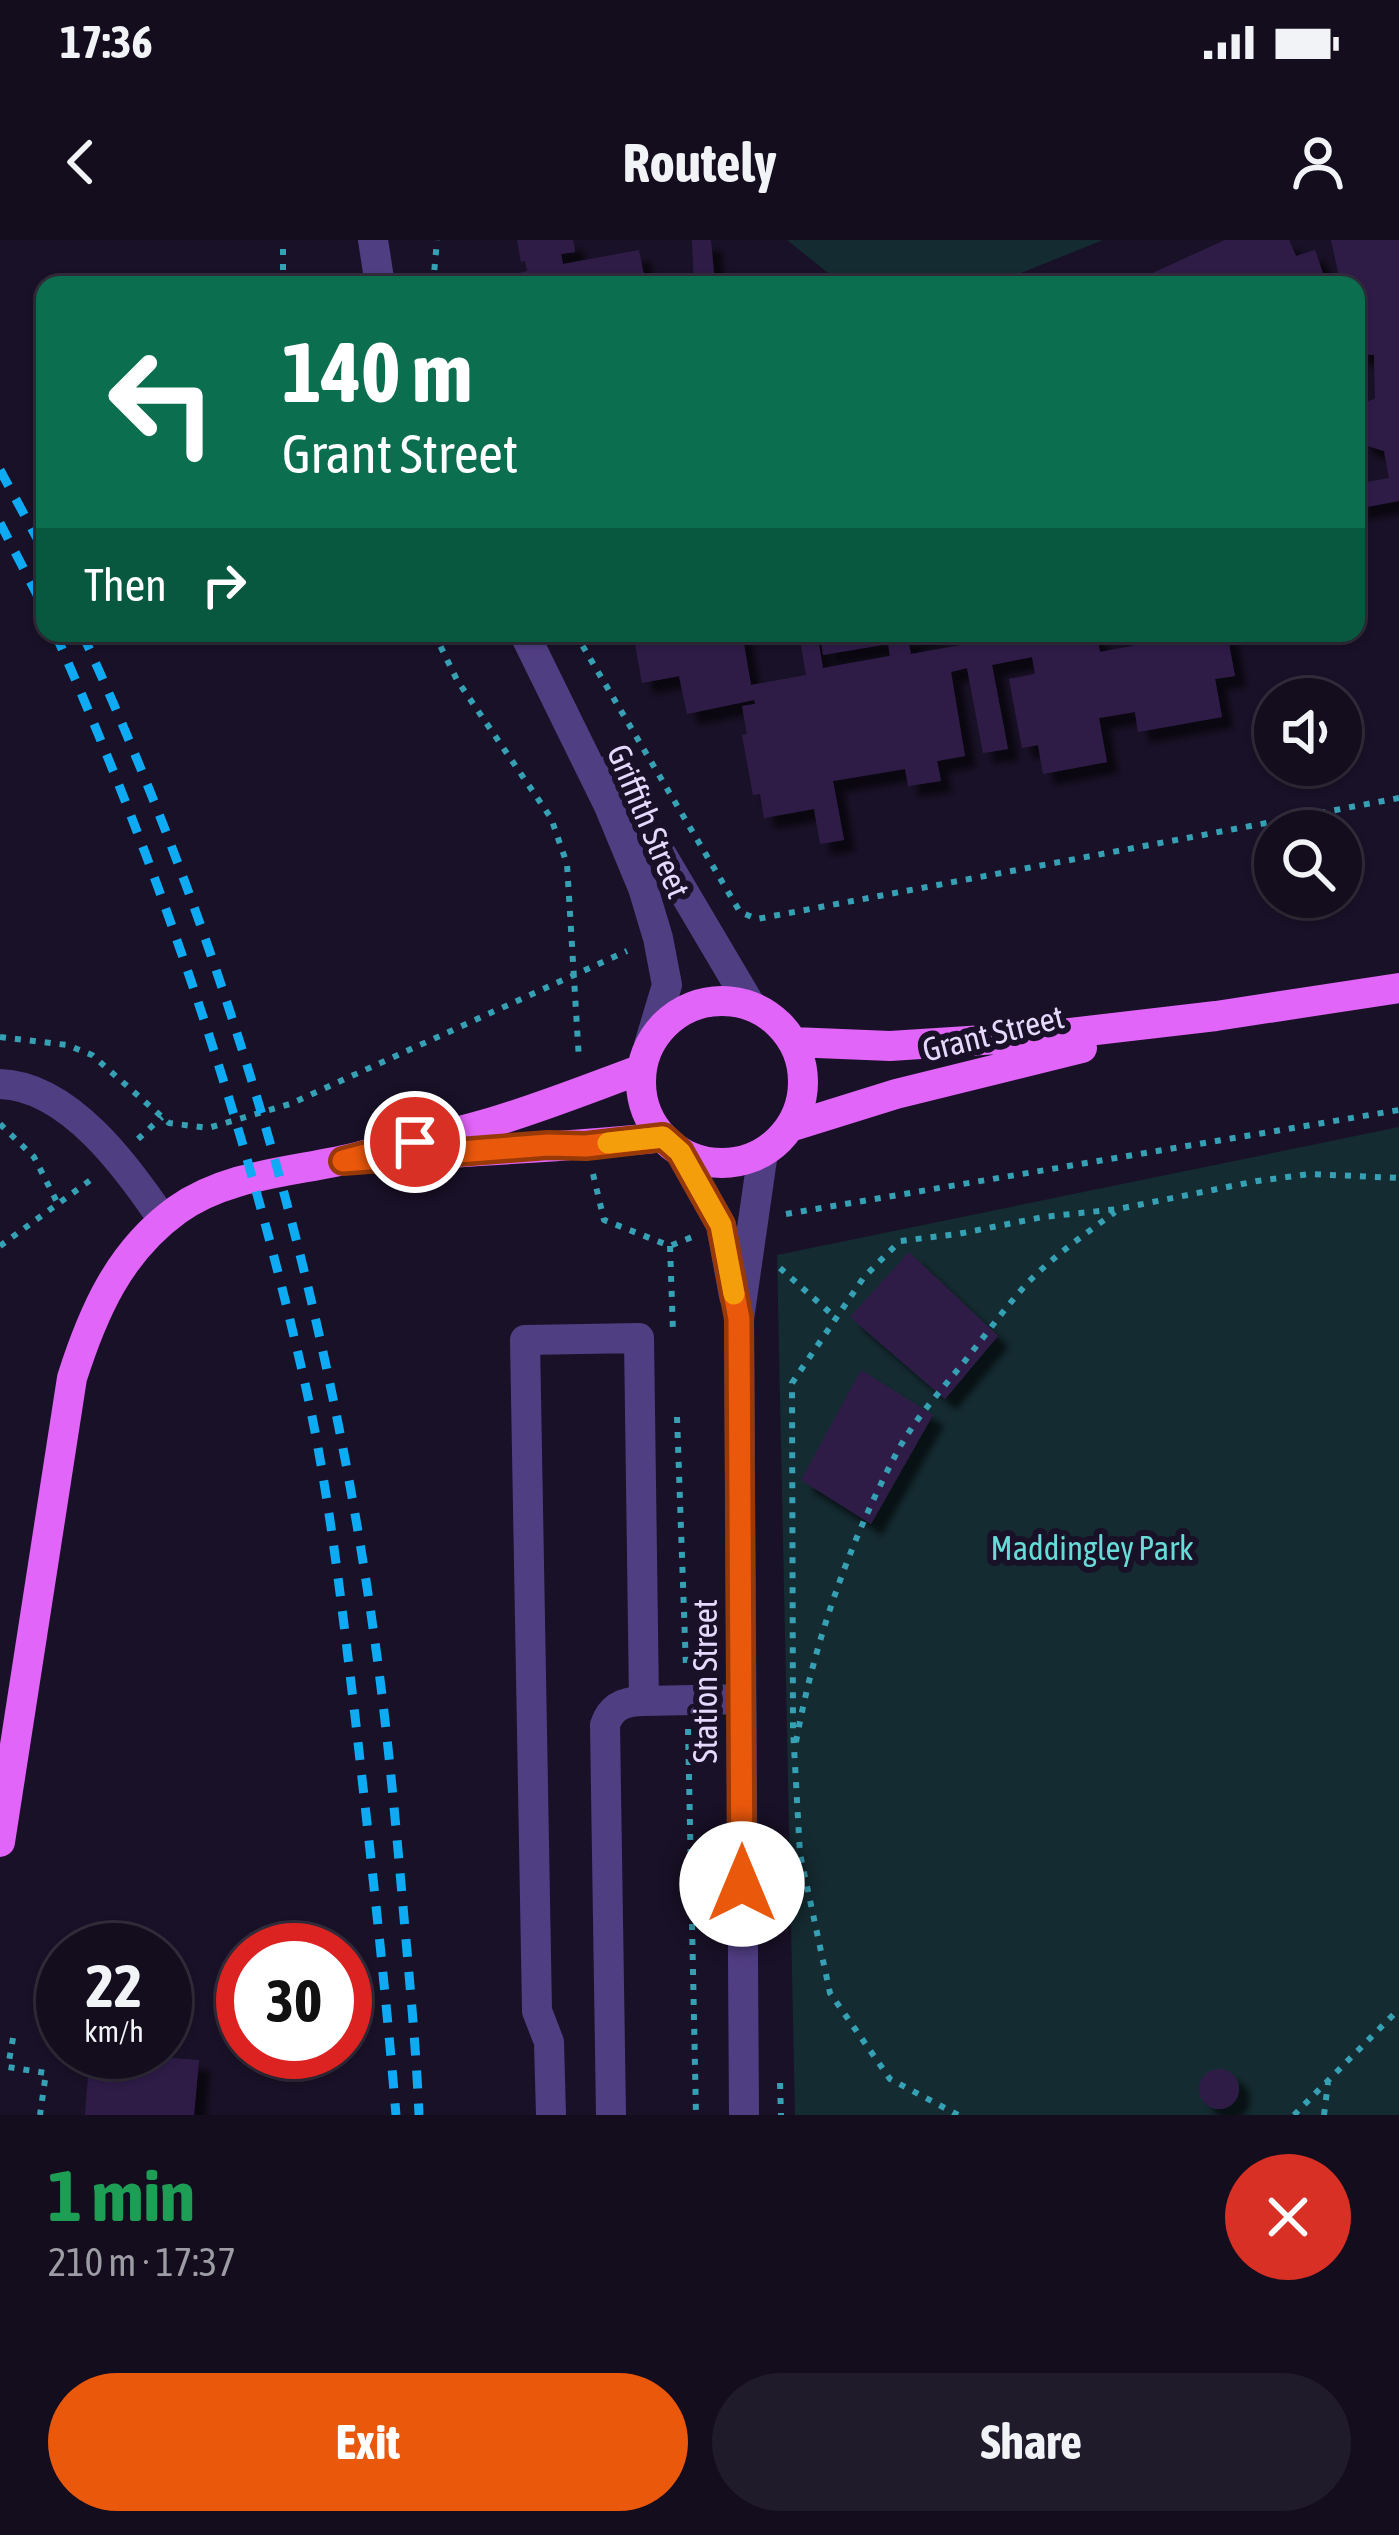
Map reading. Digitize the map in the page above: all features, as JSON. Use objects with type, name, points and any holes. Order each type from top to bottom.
[{"type":"main road","name":"Grant Street","points":[[793,1042],[890,1046],[1044,1036],[1399,988]]},
{"type":"main road","points":[[343,1161],[548,1145],[671,1144],[709,1162],[737,1162],[764,1152],[790,1127],[800,1107],[800,1056],[772,1017],[723,1000],[696,1004],[664,1024],[646,1057],[641,1087],[647,1112],[671,1144]]},
{"type":"main road","name":"Grant Street","points":[[790,1127],[896,1094],[1216,1016]]},
{"type":"main road","points":[[0,1842],[72,1378],[105,1290],[133,1249],[182,1206],[237,1182],[487,1124],[582,1091],[646,1057]]},
{"type":"street","points":[[373,240],[379,276]]},
{"type":"street","name":"Griffith Street","points":[[528,642],[609,806],[658,938],[667,985],[646,1057]]},
{"type":"street","name":"Griffith Street","points":[[539,642],[751,1006]]},
{"type":"street","points":[[0,1084],[40,1092],[70,1112],[118,1160],[163,1220]]},
{"type":"street","name":"Station Street","points":[[671,1144],[721,1225],[739,1319]]},
{"type":"street","name":"Station Street","points":[[744,2115],[739,1319],[764,1152]]},
{"type":"street","points":[[551,2115],[549,2042],[537,2011],[525,1340],[639,1338],[644,1701]]},
{"type":"street","points":[[611,2115],[608,1715],[629,1701],[741,1700]]},
{"type":"path","points":[[283,240],[283,276]]},
{"type":"path","points":[[434,276],[437,240]]},
{"type":"path","points":[[438,642],[457,680],[551,818],[567,864],[582,1091]]},
{"type":"path","points":[[580,642],[740,912],[757,919],[1399,798]]},
{"type":"path","points":[[0,1037],[67,1045],[92,1055],[170,1123],[208,1128],[290,1104],[572,974]]},
{"type":"path","points":[[836,1318],[764,1254],[752,1232],[1399,1110]]},
{"type":"path","points":[[0,1246],[118,1160],[162,1117]]},
{"type":"path","points":[[0,1124],[34,1156],[58,1204]]},
{"type":"path","points":[[586,1146],[604,1220],[670,1246],[721,1225]]},
{"type":"path","points":[[958,2115],[890,2079],[830,1993],[800,1854],[794,1752],[792,1383],[864,1277],[899,1241],[1118,1209],[1310,1174],[1399,1178]]},
{"type":"path","points":[[794,1752],[826,1621],[851,1550],[897,1452],[1024,1286],[1118,1209]]},
{"type":"path","points":[[1294,2115],[1399,2009]]},
{"type":"path","points":[[13,2038],[8,2067],[46,2073],[40,2115]]},
{"type":"path","points":[[1324,2115],[1328,2083]]},
{"type":"green space","points":[[787,240],[1103,240],[1013,276],[832,276]]},
{"type":"green space","name":"Maddingley Park","points":[[1399,1127],[1399,2115],[795,2115],[777,1255]]},
{"type":"building","points":[[517,240],[573,240],[575,252],[561,254],[563,264],[639,250],[644,276],[515,276],[527,271],[525,261],[521,262]]},
{"type":"building","points":[[692,240],[711,240],[714,276],[694,276]]},
{"type":"building","points":[[1225,240],[1289,240],[1296,256],[1315,250],[1324,276],[1146,276]]},
{"type":"building","points":[[1331,240],[1399,240],[1399,501],[1365,507],[1365,482],[1389,478],[1384,451],[1365,445],[1365,404],[1375,399],[1374,355],[1365,354],[1365,276],[1339,276]]},
{"type":"building","points":[[635,642],[744,642],[751,685],[806,675],[800,642],[819,642],[823,668],[890,656],[888,644],[823,655],[821,642],[908,642],[911,654],[978,642],[1098,642],[1100,652],[1132,646],[1131,642],[1229,642],[1235,676],[1215,679],[1222,717],[1138,732],[1135,712],[1099,718],[1107,762],[1043,774],[1038,745],[1022,748],[1009,679],[1035,674],[1032,657],[992,665],[1008,749],[983,753],[967,668],[951,672],[965,756],[937,761],[941,781],[908,786],[905,769],[833,781],[844,840],[820,844],[814,809],[764,818],[760,794],[753,795],[742,706],[755,704],[754,700],[687,714],[679,676],[642,683]]},
{"type":"building","points":[[909,1252],[998,1336],[945,1399],[850,1317]]},
{"type":"building","points":[[861,1370],[933,1415],[871,1524],[801,1480]]},
{"type":"building","points":[[192,2059],[199,2060],[194,2115],[85,2115],[88,2079],[192,2079]]},
{"type":"building","points":[[1219,2069],[1233,2075],[1239,2089],[1233,2103],[1219,2109],[1205,2103],[1199,2089],[1205,2075]]},
{"type":"railway","points":[[0,470],[36,536]]},
{"type":"railway","points":[[0,523],[36,593]]},
{"type":"railway","points":[[59,642],[129,812],[195,994],[252,1178],[301,1366],[339,1584],[396,2115]]},
{"type":"railway","points":[[86,642],[182,874],[225,998],[299,1250],[329,1377],[383,1703],[419,2115]]},
{"type":"slow traffic","points":[[608,1143],[663,1137],[680,1152],[721,1225],[734,1294]]},
{"type":"route","points":[[415,1142],[343,1161],[663,1137],[680,1152],[721,1225],[739,1319],[742,1884]]}]
